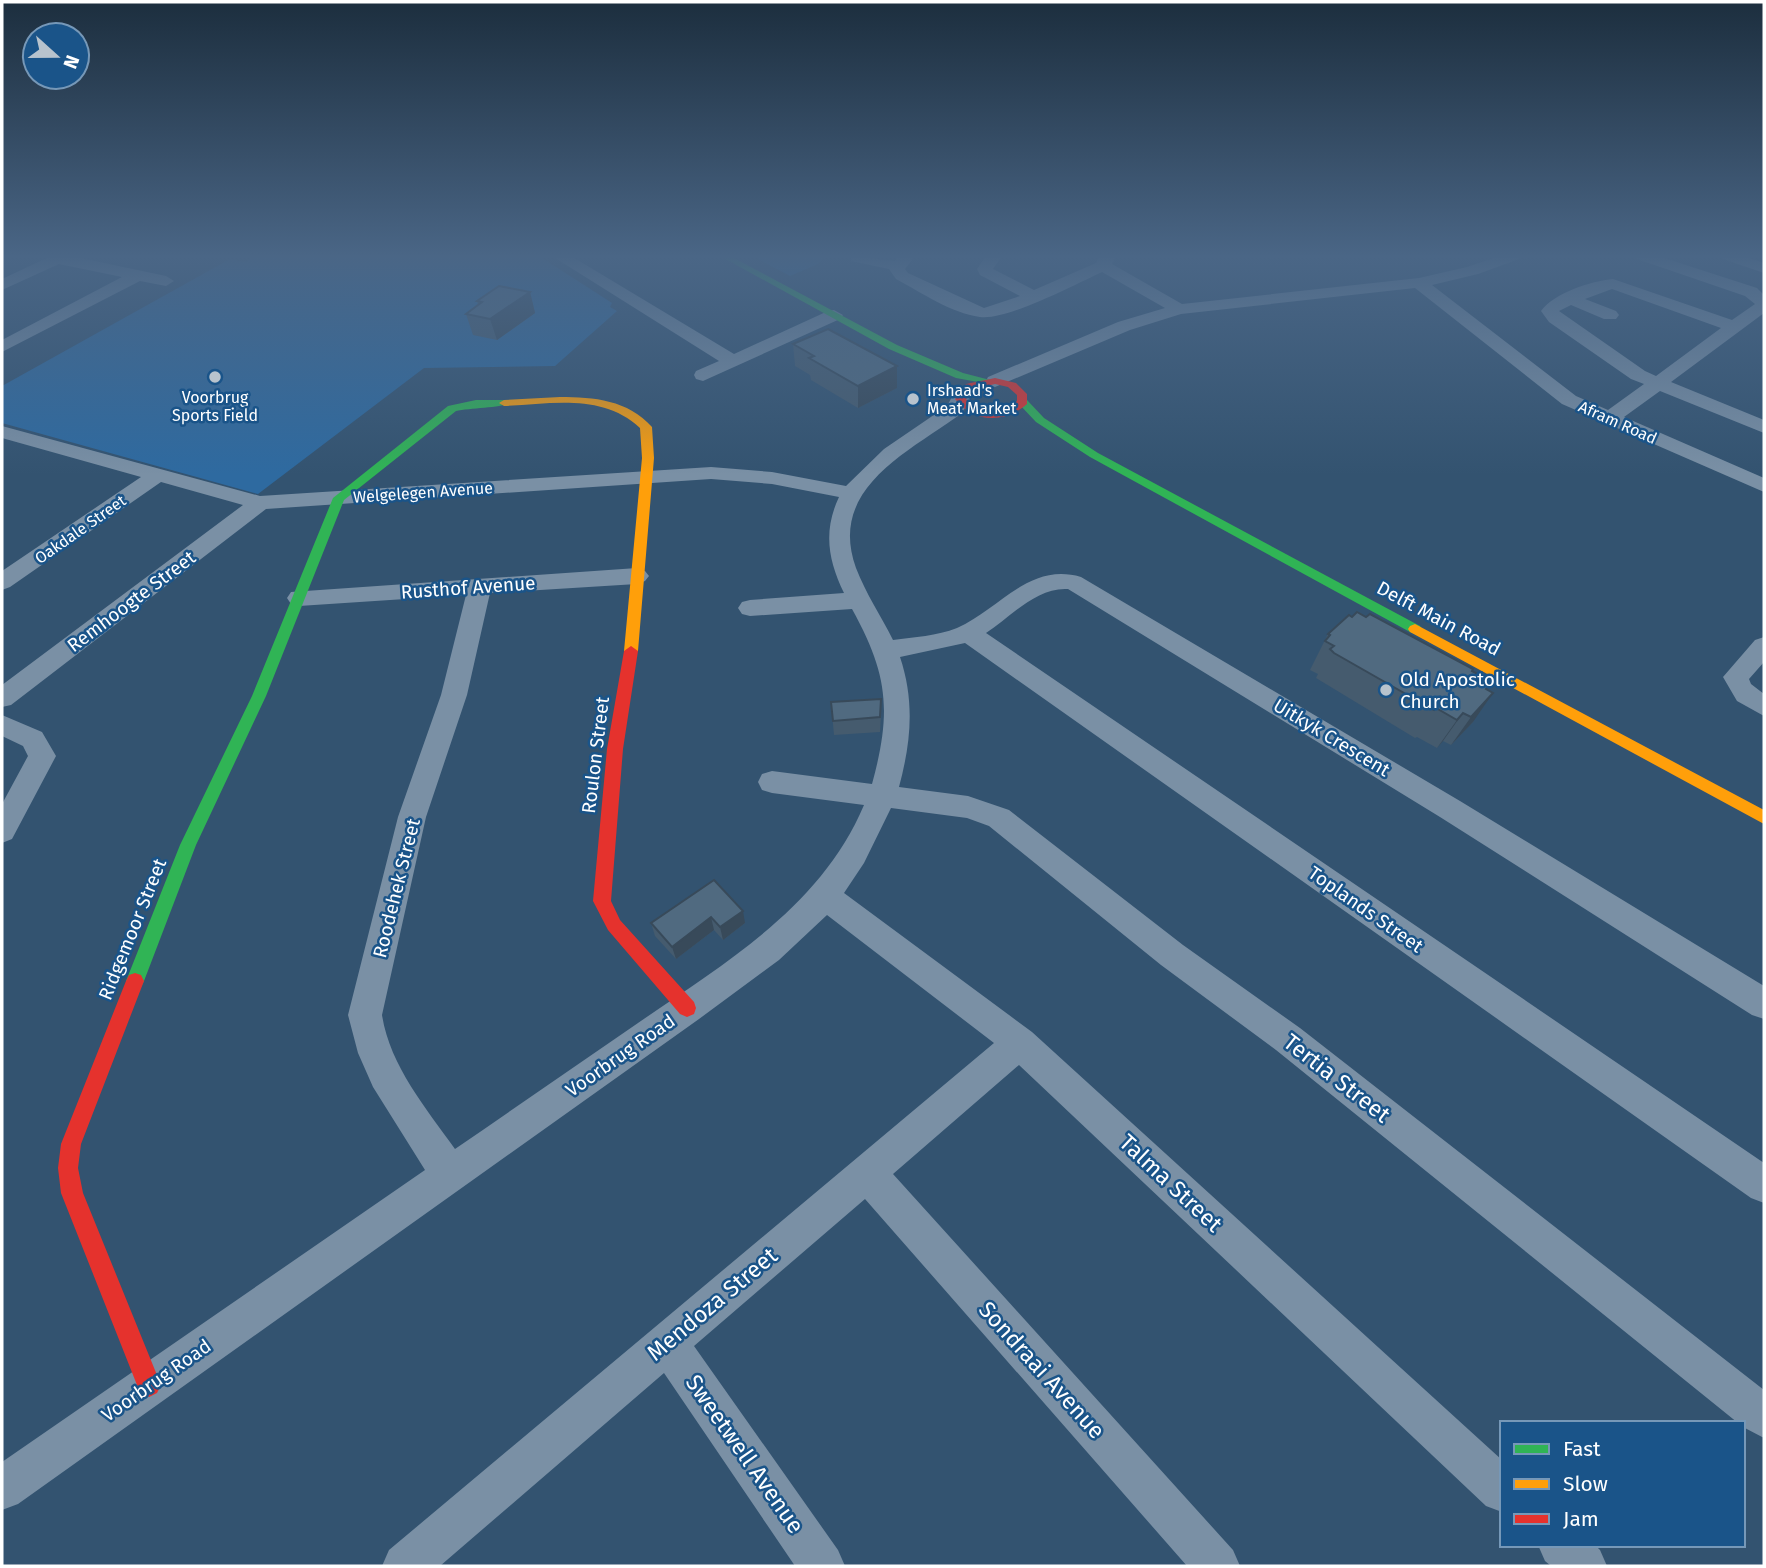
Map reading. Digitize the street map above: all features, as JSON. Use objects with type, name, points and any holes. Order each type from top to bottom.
[{"type":"street","points":[[2,347],[36,329]]},
{"type":"street","points":[[680,329],[732,361]]},
{"type":"street","points":[[703,374],[803,329]]},
{"type":"street","points":[[860,329],[893,347],[960,376],[992,381]]},
{"type":"street","points":[[893,347],[961,396],[968,386],[992,381],[1117,329]]},
{"type":"street","name":"Afram Road","points":[[1478,329],[1569,400],[1764,486]]},
{"type":"street","points":[[1570,329],[1624,368],[1764,427]]},
{"type":"street","points":[[1609,419],[1732,329]]},
{"type":"street","points":[[993,415],[1012,412],[1022,398],[1024,386],[1031,378],[1074,348]]},
{"type":"street","name":"Delft Main Road","points":[[992,381],[1012,385],[1040,421],[1094,455],[1764,818]]},
{"type":"street","name":"Delft Main Road","points":[[961,396],[969,409],[993,415],[1094,455]]},
{"type":"street","name":"Voorbrug Road","points":[[2,1488],[687,1007],[763,952],[811,911],[858,848],[883,796],[892,764],[897,718],[896,690],[886,650],[845,567],[839,541],[843,510],[866,475],[955,409],[961,396]]},
{"type":"street","name":"Roulon Street","points":[[340,498],[444,412],[460,405],[599,401],[617,405],[646,427],[648,458],[644,477],[631,654],[615,749],[602,901],[614,925],[687,1007]]},
{"type":"street","name":"Voorbrug Road","points":[[895,452],[964,421],[993,415]]},
{"type":"street","name":"Welgelegen Avenue","points":[[2,432],[260,503],[644,477],[740,474],[852,493]]},
{"type":"street","name":"Oakdale Street","points":[[2,582],[157,475]]},
{"type":"street","name":"Ridgemoor Street","points":[[149,1385],[72,1193],[68,1168],[71,1144],[188,845],[259,696],[340,498]]},
{"type":"street","name":"Remhoogte Street","points":[[2,698],[260,503]]},
{"type":"street","name":"Rusthof Avenue","points":[[299,598],[637,576]]},
{"type":"street","name":"Uitkyk Crescent","points":[[886,650],[968,633],[1040,583],[1065,580],[1081,585],[1764,1004]]},
{"type":"street","name":"Roodehek Street","points":[[450,1175],[379,1062],[368,1041],[365,1015],[412,817],[454,695],[480,586]]},
{"type":"street","points":[[750,608],[860,600]]},
{"type":"street","name":"Toplands Street","points":[[968,633],[1764,1185]]},
{"type":"street","points":[[1764,646],[1736,677],[1745,694],[1764,706]]},
{"type":"street","points":[[2,725],[33,738],[42,749],[40,762],[2,831]]},
{"type":"street","name":"Tertia Street","points":[[772,782],[968,807],[999,818],[1172,955],[1288,1039],[1764,1417]]},
{"type":"street","name":"Talma Street","points":[[824,895],[1020,1043],[1500,1488]]},
{"type":"street","name":"Mendoza Street","points":[[422,1560],[667,1342],[1020,1043]]},
{"type":"street","name":"Sondraai Avenue","points":[[867,1173],[1217,1566]]},
{"type":"street","name":"Sweetwell Avenue","points":[[667,1342],[822,1566]]},
{"type":"street","points":[[1564,1547],[1584,1566]]},
{"type":"shaded area","name":"Voorbrug Sports Field","points":[[104,329],[597,329],[555,366],[424,368],[258,494],[2,423],[2,386]]},
{"type":"building","points":[[828,329],[897,366],[858,386],[809,358],[814,356],[793,344]]},
{"type":"building","points":[[1357,612],[1366,617],[1370,614],[1473,669],[1472,671],[1492,682],[1486,689],[1493,693],[1471,717],[1463,713],[1457,720],[1436,708],[1434,710],[1334,653],[1330,649],[1334,646],[1325,641],[1330,635],[1328,634],[1349,615],[1352,617]]},
{"type":"building","points":[[881,699],[880,717],[833,721],[831,702]]},
{"type":"building","points":[[714,880],[743,911],[720,927],[711,917],[672,947],[651,923]]},
{"type":"traffic: fast","points":[[860,329],[893,347],[960,376],[989,381]]},
{"type":"traffic: fast","points":[[1023,402],[1040,420],[1094,455],[1415,629]]},
{"type":"traffic: fast","points":[[135,981],[188,845],[259,696],[339,498],[452,408],[476,403],[504,403]]},
{"type":"traffic: slow","points":[[504,403],[560,400],[599,402],[633,415],[646,427],[648,458],[631,651]]},
{"type":"traffic: slow","points":[[1415,629],[1764,818]]},
{"type":"traffic: jam","points":[[995,381],[1012,385],[1022,394],[1023,402],[1008,412],[991,416],[974,411],[960,399],[970,386],[995,381]]},
{"type":"traffic: jam","points":[[631,651],[615,749],[602,901],[614,925],[687,1008]]},
{"type":"traffic: jam","points":[[135,981],[71,1144],[68,1168],[72,1193],[149,1385]]},
{"type":"place","name":"Voorbrug Sports Field","points":[[215,377]]},
{"type":"place","name":"Irshaad's Meat Market","points":[[913,399]]},
{"type":"place","name":"Old Apostolic Church","points":[[1386,690]]}]
